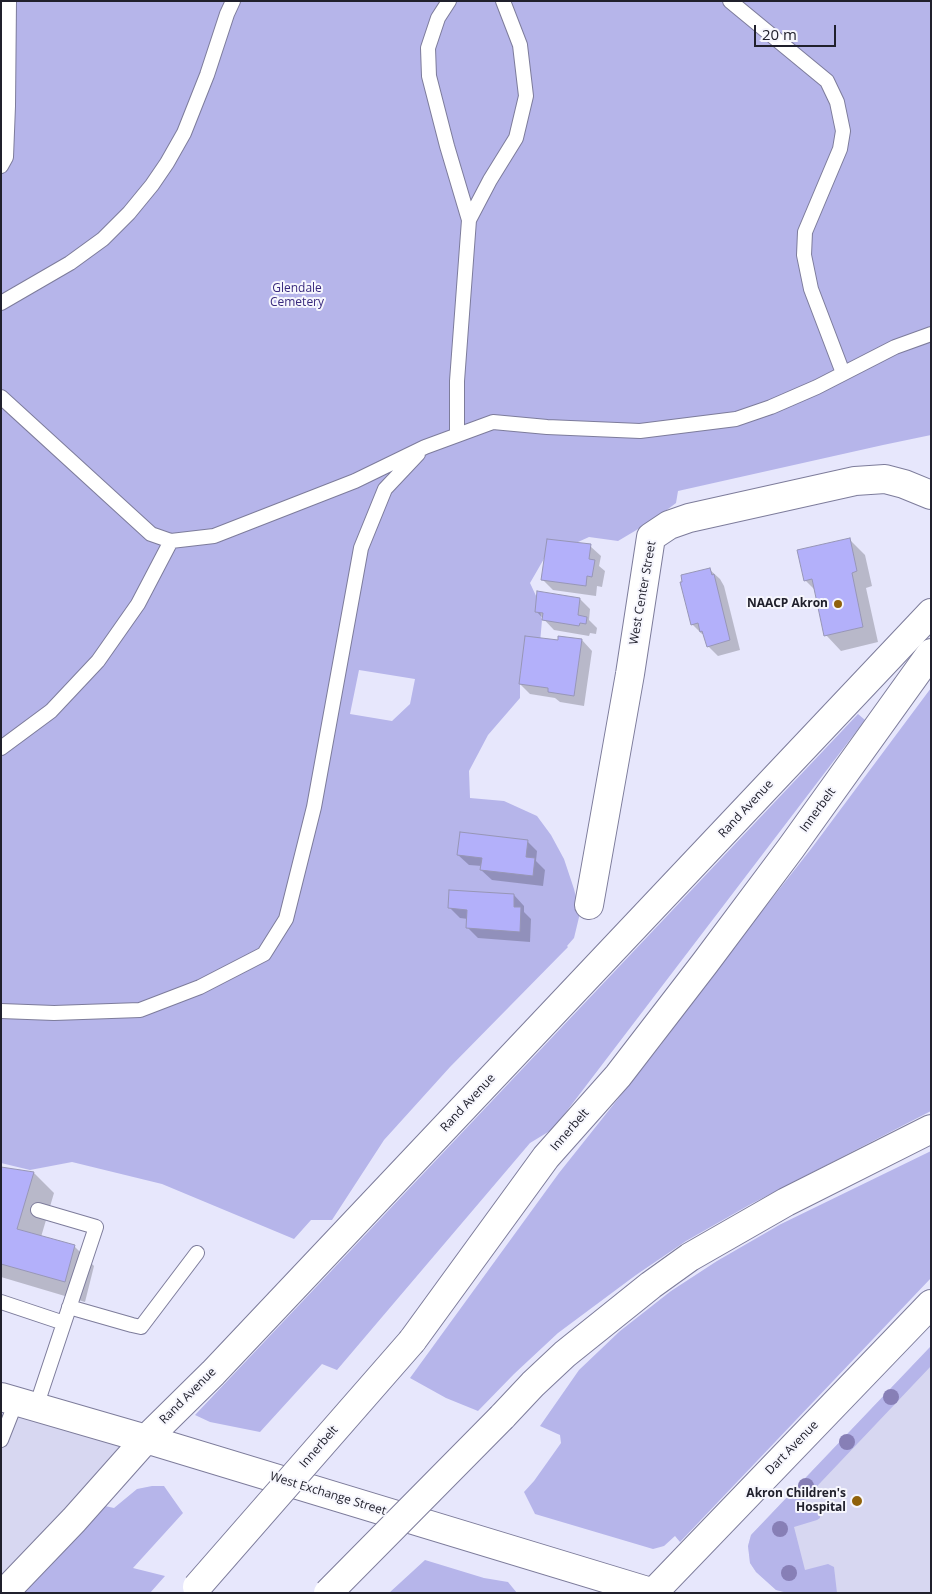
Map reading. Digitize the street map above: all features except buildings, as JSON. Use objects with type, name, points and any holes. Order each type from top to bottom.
[{"type":"main road","name":"West Center Street","points":[[589,905],[630,674],[651,537],[669,525],[689,518],[855,481],[884,479],[904,484],[931,495]]},
{"type":"main road","name":"Rand Avenue","points":[[4,1593],[74,1520],[146,1439],[213,1373],[931,613]]},
{"type":"main road","name":"Innerbelt","points":[[194,1590],[412,1342],[546,1157],[618,1076],[705,964],[931,653]]},
{"type":"main road","points":[[328,1593],[533,1384],[565,1354],[644,1291],[690,1257],[786,1202],[931,1128]]},
{"type":"main road","name":"Dart Avenue","points":[[653,1593],[931,1304]]},
{"type":"main road","name":"West Exchange Street","points":[[18,1402],[653,1593]]},
{"type":"lane","points":[[1,166],[6,157],[9,1]]},
{"type":"lane","points":[[1,303],[70,263],[103,239],[129,213],[152,185],[184,133],[207,75],[226,14],[233,1]]},
{"type":"lane","points":[[448,1],[438,18],[428,48],[430,76],[447,146],[469,220],[457,381],[457,435]]},
{"type":"lane","points":[[469,220],[490,180],[516,138],[526,96],[520,45],[503,1]]},
{"type":"lane","points":[[730,1],[827,81],[836,102],[843,130],[840,149],[805,232],[804,255],[811,289],[843,373]]},
{"type":"lane","points":[[1,397],[151,534],[171,541],[214,536],[355,481],[425,446],[494,422],[640,431],[736,419],[817,387],[895,347],[931,334]]},
{"type":"lane","points":[[1,1011],[140,1010],[200,987],[264,954],[286,919],[314,807],[361,548],[385,489],[425,446]]},
{"type":"lane","points":[[1,748],[51,711],[98,661],[138,604],[171,541]]},
{"type":"lane","points":[[1,1440],[18,1402],[64,1323],[96,1227],[38,1210]]},
{"type":"lane","points":[[70,1307],[141,1327],[197,1254]]},
{"type":"lane","points":[[1,1302],[64,1323]]},
{"type":"shaded area","name":"Akron Children's Hospital","points":[[931,1346],[931,1593],[788,1593],[776,1590],[756,1572],[750,1563],[748,1546],[751,1535]]},
{"type":"shaded area","points":[[1,1397],[146,1439],[1,1593]]},
{"type":"green space","name":"Glendale Cemetery","points":[[1,1],[931,1],[931,435],[678,491],[676,503],[655,519],[618,541],[589,537],[545,557],[530,583],[537,598],[542,620],[540,643],[520,671],[520,698],[488,735],[469,771],[470,798],[504,801],[537,816],[551,835],[564,859],[580,913],[574,938],[568,947],[450,1067],[384,1140],[332,1220],[311,1220],[294,1239],[162,1184],[72,1162],[30,1170],[1,1163]],"holes":[[[359,670],[415,679],[410,704],[392,721],[350,714]]]},
{"type":"green space","points":[[931,688],[931,1111],[751,1204],[686,1241],[636,1275],[558,1333],[478,1411],[446,1398],[410,1378],[559,1173],[660,1046]]},
{"type":"green space","points":[[858,714],[865,720],[553,1129],[530,1143],[337,1370],[322,1364],[260,1432],[210,1422],[195,1415]]},
{"type":"green space","points":[[931,1151],[931,1278],[680,1542],[675,1536],[664,1546],[653,1549],[535,1514],[524,1492],[561,1443],[560,1435],[540,1426],[579,1370],[620,1331],[671,1291],[717,1261],[781,1224]]},
{"type":"green space","points":[[931,1346],[931,1366],[803,1501],[820,1515],[820,1518],[817,1520],[794,1527],[805,1570],[828,1564],[834,1567],[837,1593],[788,1593],[776,1590],[756,1572],[750,1563],[748,1546],[751,1535]]},
{"type":"green space","points":[[164,1486],[183,1513],[133,1568],[165,1576],[150,1593],[23,1593],[105,1506],[114,1508],[137,1489]]},
{"type":"green space","points":[[425,1560],[484,1578],[508,1582],[517,1593],[389,1593]]},
{"type":"place","name":"NAACP Akron","points":[[838,604]]},
{"type":"place","name":"Akron Children's Hospital","points":[[857,1501]]}]
